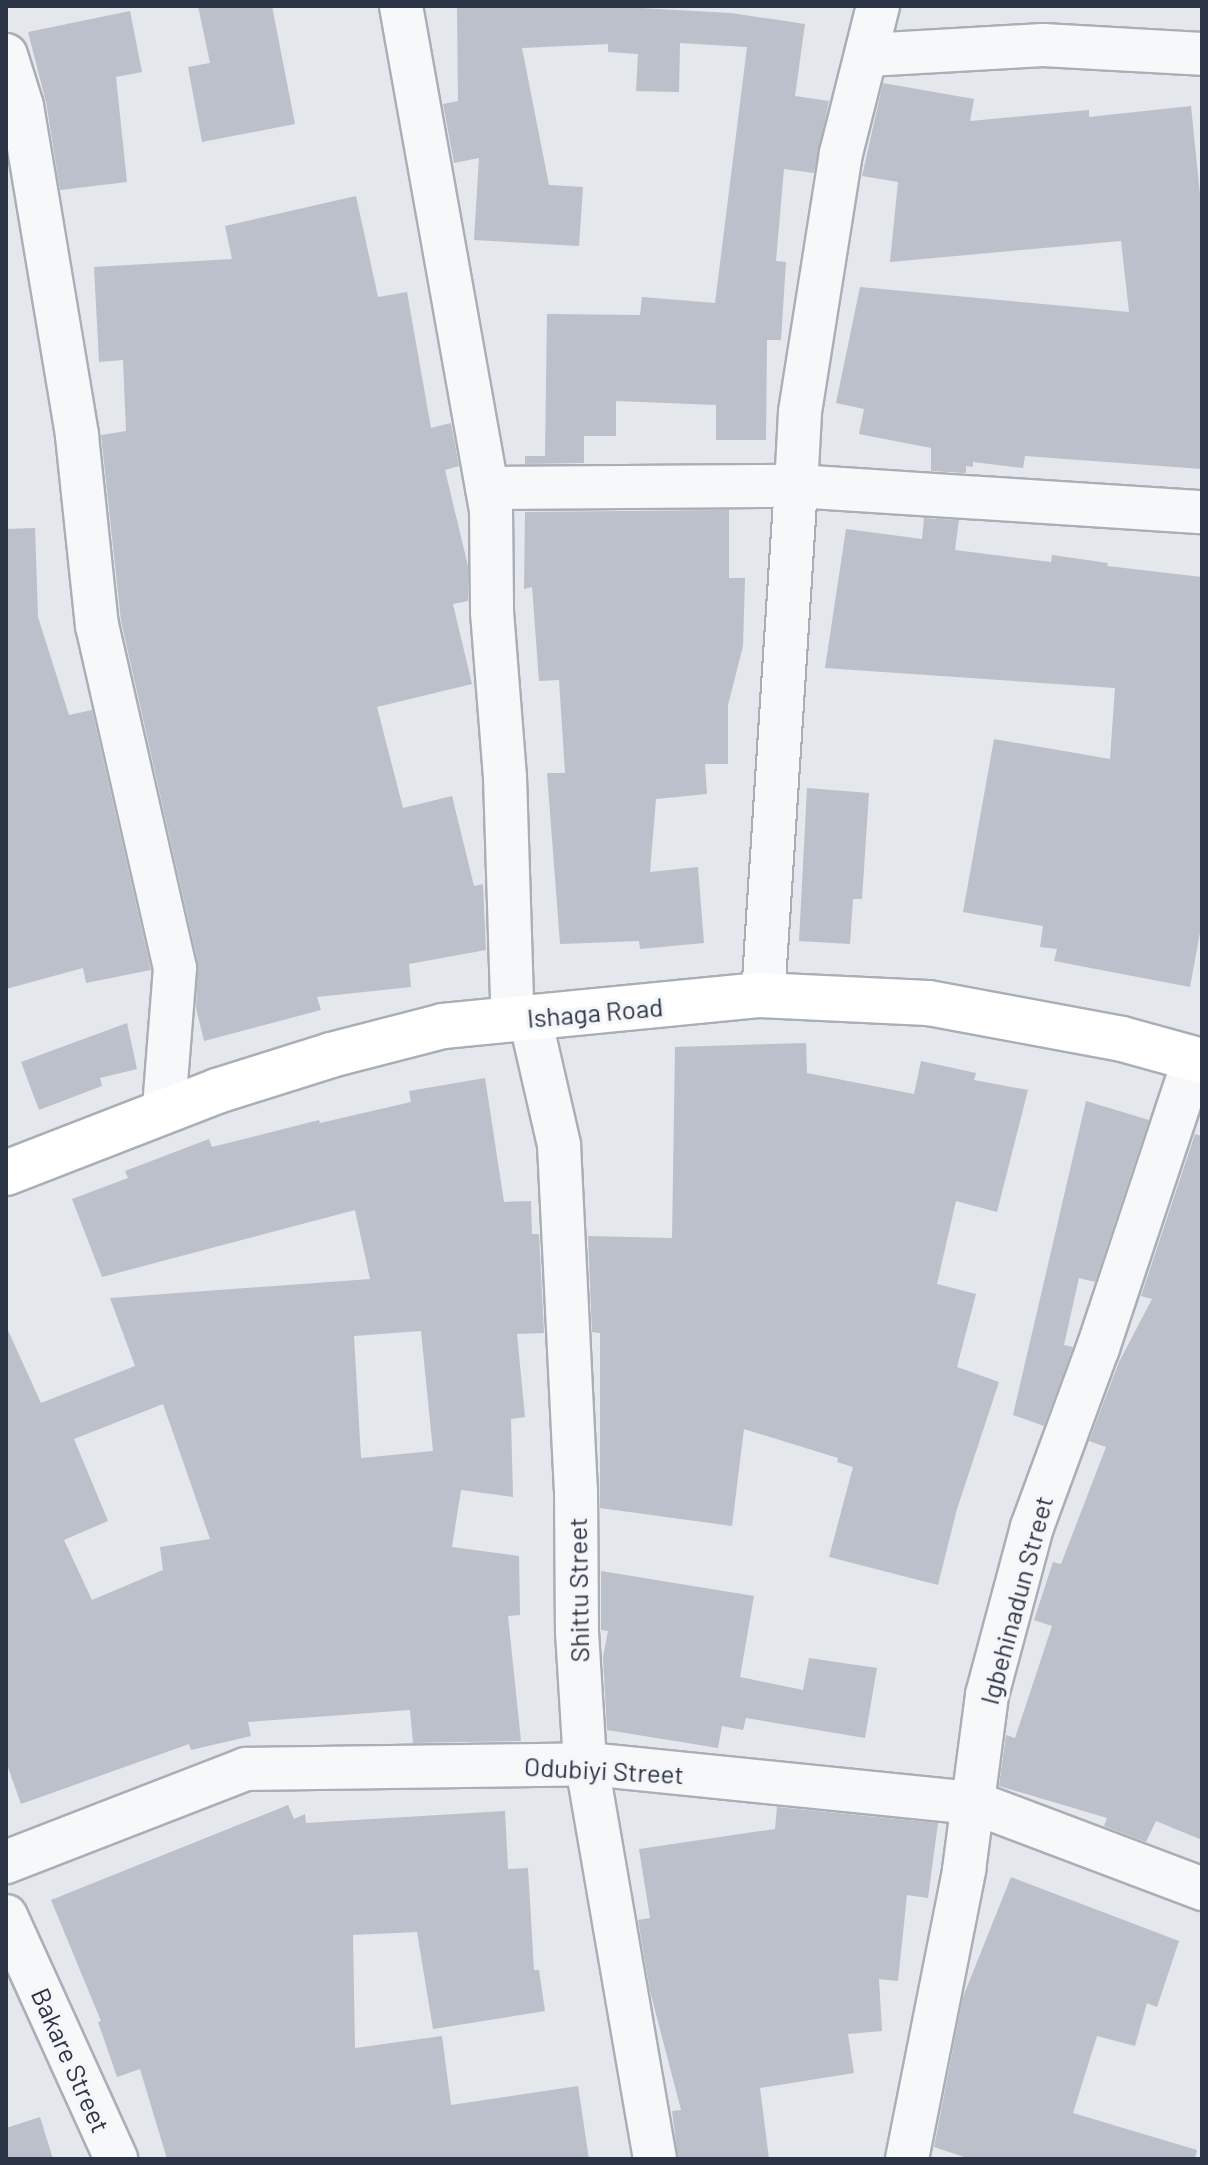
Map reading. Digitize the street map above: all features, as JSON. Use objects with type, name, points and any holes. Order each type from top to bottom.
[{"type":"main road","name":"Ishaga Road","points":[[6,1158],[165,1096],[343,1034],[764,976],[949,988],[1199,1054]]},
{"type":"main road","name":"Ishaga Road","points":[[6,1158],[331,1055],[521,1009],[760,995],[824,995],[928,1003],[1199,1054]]},
{"type":"street","name":"Shittu Street","points":[[401,6],[491,510],[492,612],[521,1009],[559,1145],[576,1490],[577,1632],[584,1748],[655,2159]]},
{"type":"street","points":[[764,976],[800,413],[841,153],[878,6]]},
{"type":"street","points":[[868,55],[1043,45],[1202,54]]},
{"type":"street","points":[[6,55],[22,106],[77,436],[97,625],[175,968],[165,1096]]},
{"type":"street","points":[[487,488],[796,486],[1202,512]]},
{"type":"street","name":"Igbehinadun Street","points":[[907,2159],[975,1803],[987,1695],[1032,1527],[1098,1348],[1199,1054]]},
{"type":"street","name":"Odubiyi Street","points":[[6,1862],[246,1769],[589,1764],[975,1803],[1202,1889]]},
{"type":"street","name":"Bakare Street","points":[[6,1916],[116,2159]]},
{"type":"building","points":[[198,6],[272,6],[295,124],[202,142],[188,67],[210,63]]},
{"type":"building","points":[[457,6],[604,6],[731,13],[805,24],[795,96],[829,101],[814,173],[784,169],[776,261],[786,262],[781,340],[767,340],[766,440],[716,440],[716,405],[616,401],[616,436],[584,436],[584,463],[525,464],[525,456],[545,456],[547,314],[640,315],[642,297],[715,303],[747,47],[680,43],[679,92],[636,91],[638,54],[608,52],[608,44],[522,48],[549,185],[583,187],[579,246],[474,240],[479,158],[454,163],[443,104],[458,101]]},
{"type":"building","points":[[130,11],[142,72],[116,77],[127,182],[60,190],[46,102],[28,32]]},
{"type":"building","points":[[883,83],[974,99],[970,121],[1089,110],[1089,117],[1191,106],[1202,214],[1202,469],[1025,456],[1023,468],[973,462],[973,467],[966,466],[966,473],[931,471],[931,448],[859,434],[864,409],[836,403],[860,287],[1129,312],[1121,241],[890,262],[898,182],[862,176]]},
{"type":"building","points":[[356,196],[378,297],[407,292],[431,428],[451,423],[459,466],[445,470],[468,566],[468,601],[453,604],[472,684],[377,707],[403,808],[452,796],[474,886],[483,884],[486,950],[409,964],[411,987],[317,997],[321,1010],[204,1041],[196,1008],[198,963],[121,621],[101,435],[126,431],[123,360],[99,362],[94,267],[232,259],[225,226]]},
{"type":"building","points":[[729,510],[729,578],[745,578],[743,646],[728,705],[728,764],[705,764],[707,794],[656,799],[650,872],[698,867],[704,943],[640,949],[639,941],[560,944],[547,773],[565,773],[559,680],[539,681],[532,587],[524,589],[525,512]]},
{"type":"building","points":[[924,518],[959,520],[955,550],[1051,562],[1052,555],[1108,563],[1107,566],[1202,577],[1202,922],[1190,987],[1054,961],[1057,949],[1040,947],[1043,926],[963,912],[994,739],[1110,759],[1115,688],[825,668],[846,529],[922,539]]},
{"type":"building","points":[[35,528],[38,617],[69,715],[92,710],[151,970],[86,983],[83,968],[6,989],[6,529]]},
{"type":"building","points":[[807,788],[869,793],[862,899],[853,899],[850,944],[799,941]]},
{"type":"building","points":[[127,1023],[137,1069],[100,1078],[102,1086],[39,1110],[21,1062]]},
{"type":"building","points":[[806,1043],[807,1073],[914,1094],[921,1061],[976,1073],[974,1080],[1028,1090],[997,1212],[956,1201],[937,1284],[976,1294],[957,1367],[999,1382],[957,1509],[938,1585],[829,1557],[853,1467],[837,1462],[838,1458],[744,1429],[732,1526],[600,1508],[600,1333],[592,1332],[588,1236],[672,1238],[675,1047]]},
{"type":"building","points":[[485,1078],[504,1202],[531,1201],[532,1234],[539,1234],[544,1333],[517,1334],[525,1417],[511,1419],[513,1497],[461,1490],[452,1547],[519,1556],[520,1615],[508,1616],[521,1741],[413,1743],[410,1710],[248,1722],[251,1736],[191,1750],[189,1744],[21,1804],[6,1762],[6,1326],[41,1403],[135,1366],[110,1298],[370,1279],[355,1210],[102,1277],[72,1199],[128,1178],[125,1171],[209,1139],[212,1147],[319,1120],[320,1123],[411,1102],[409,1091]],"holes":[[[421,1331],[433,1451],[361,1458],[354,1336]],[[163,1404],[210,1539],[160,1547],[163,1570],[92,1600],[64,1540],[108,1521],[74,1439]]]},
{"type":"building","points":[[1086,1101],[1149,1120],[1095,1282],[1079,1278],[1064,1345],[1073,1347],[1044,1426],[1013,1415]]},
{"type":"building","points":[[1195,1134],[1202,1136],[1202,1840],[1156,1821],[1146,1842],[1104,1826],[1107,1818],[999,1786],[1006,1735],[1015,1738],[1052,1626],[1034,1620],[1053,1562],[1061,1564],[1106,1447],[1089,1441],[1119,1362],[1152,1299],[1141,1296]]},
{"type":"building","points":[[601,1571],[754,1596],[740,1677],[803,1690],[809,1658],[877,1668],[865,1738],[746,1718],[743,1730],[722,1726],[718,1748],[607,1730],[603,1657],[608,1631],[601,1630]]},
{"type":"building","points":[[288,1805],[294,1819],[305,1814],[306,1823],[505,1811],[508,1869],[528,1868],[534,1970],[539,1970],[545,2011],[433,2029],[417,1932],[353,1935],[355,2048],[442,2036],[451,2105],[578,2086],[589,2159],[167,2159],[140,2069],[117,2077],[98,2022],[101,2021],[51,1900]]},
{"type":"building","points":[[777,1807],[938,1823],[928,1898],[907,1895],[898,1981],[879,1979],[882,2031],[848,2034],[854,2073],[760,2088],[769,2159],[678,2159],[672,2111],[681,2110],[650,1991],[638,1920],[650,1918],[639,1849],[775,1829]]},
{"type":"building","points":[[1011,1877],[1179,1941],[1157,2007],[1147,2003],[1135,2046],[1097,2036],[1073,2113],[1197,2150],[1195,2159],[970,2159],[934,2147],[963,1997]]},
{"type":"building","points":[[40,2117],[53,2159],[6,2159],[6,2128]]}]
